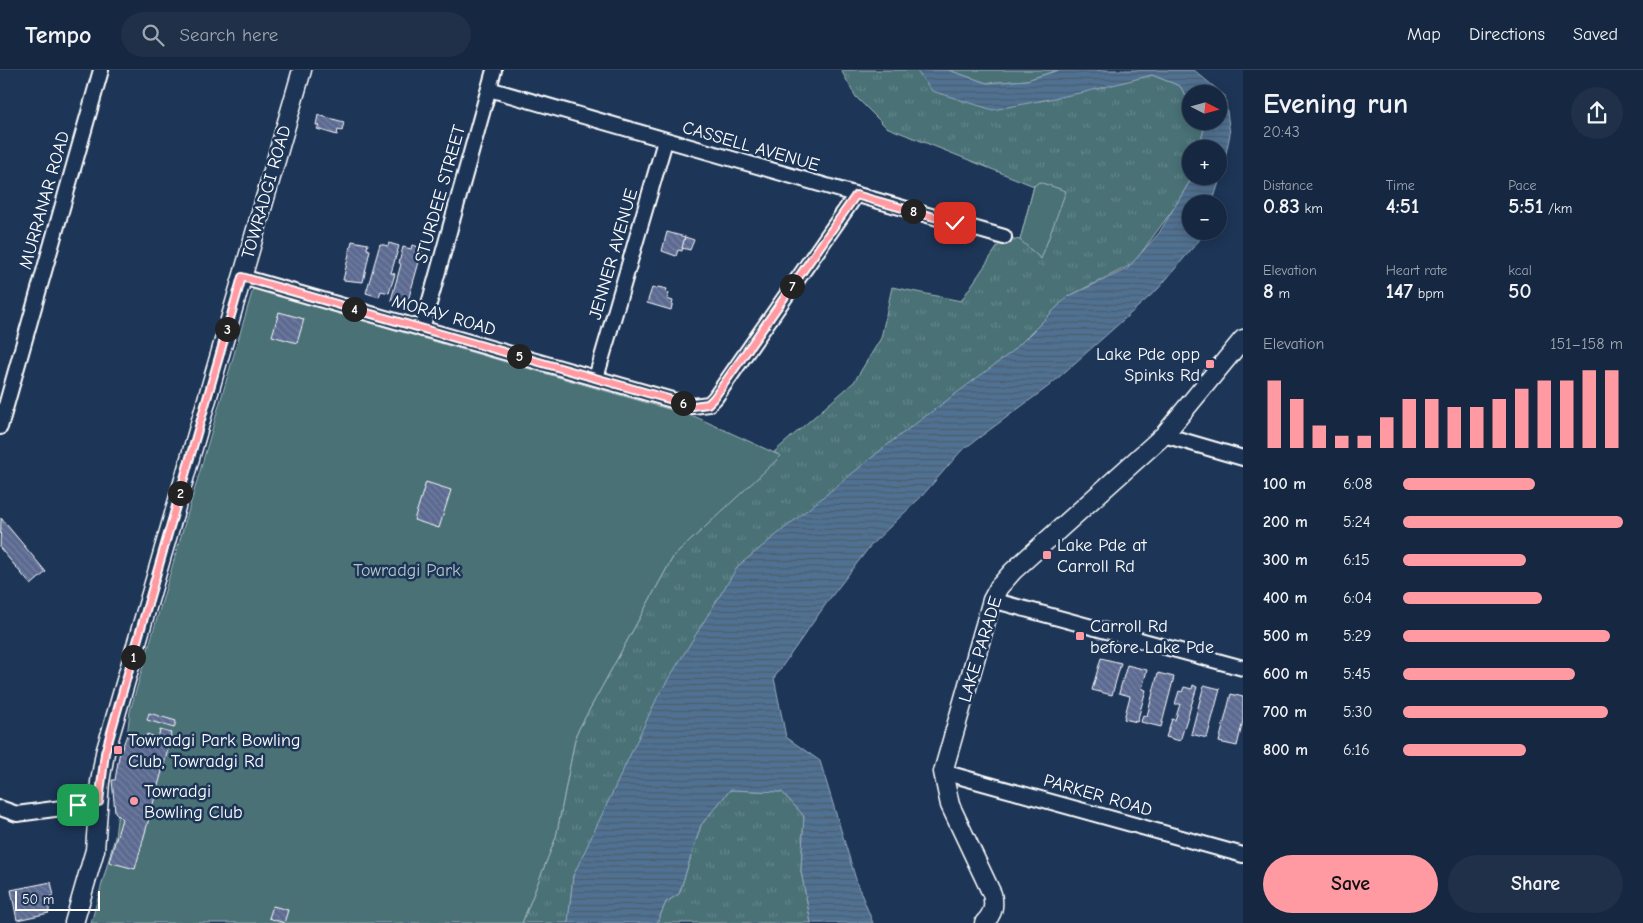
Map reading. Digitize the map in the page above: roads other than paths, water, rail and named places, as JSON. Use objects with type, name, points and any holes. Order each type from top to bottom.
[{"type":"main road","name":"TOWRADGI ROAD","points":[[74,923],[95,850],[105,753],[302,70]]},
{"type":"main road","name":"LAKE PARADE","points":[[984,923],[991,915],[994,904],[992,894],[950,805],[943,772],[992,600],[999,587],[1013,571],[1164,436],[1243,339]]},
{"type":"street","name":"MURRANAR ROAD","points":[[0,427],[101,70]]},
{"type":"street","name":"STURDEE STREET","points":[[422,329],[494,70]]},
{"type":"street","name":"CASSELL AVENUE","points":[[489,89],[1004,237]]},
{"type":"street","name":"JENNER AVENUE","points":[[596,378],[666,141]]},
{"type":"street","name":"MORAY ROAD","points":[[242,277],[693,406],[708,404],[856,195]]},
{"type":"street","points":[[1164,436],[1243,458]]},
{"type":"street","points":[[992,600],[1243,668]]},
{"type":"street","name":"PARKER ROAD","points":[[943,772],[1243,855]]},
{"type":"street","points":[[0,808],[17,814],[99,802]]},
{"type":"water","points":[[916,70],[948,70],[987,83],[1027,80],[1059,70],[1194,70],[1212,85],[1182,85],[1182,89],[1180,86],[1152,75],[1085,92],[993,110],[932,91]]},
{"type":"water","points":[[1228,119],[1230,134],[1227,149],[1227,140],[1201,140],[1204,130],[1228,130]]},
{"type":"water","points":[[1188,185],[1218,185],[1215,195],[1182,195],[1182,240],[1199,240],[1158,289],[1049,386],[961,451],[922,496],[871,545],[828,601],[774,678],[786,737],[820,761],[858,886],[873,923],[811,923],[801,871],[804,816],[782,792],[730,790],[701,825],[679,894],[666,902],[657,923],[568,923],[573,876],[658,696],[738,566],[891,442],[1013,351],[1067,297],[1127,269],[1159,233]]},
{"type":"place","name":"Lake Pde opp Spinks Rd","points":[[1210,364]]},
{"type":"place","name":"Lake Pde at Carroll Rd","points":[[1047,555]]},
{"type":"place","name":"Carroll Rd before Lake Pde","points":[[1080,636]]},
{"type":"place","name":"Towradgi Park Bowling Club, Towradgi Rd","points":[[118,750]]},
{"type":"place","name":"Towradgi Bowling Club","points":[[134,801]]},
{"type":"park label","name":"Towradgi Park","points":[[407,570]]}]
